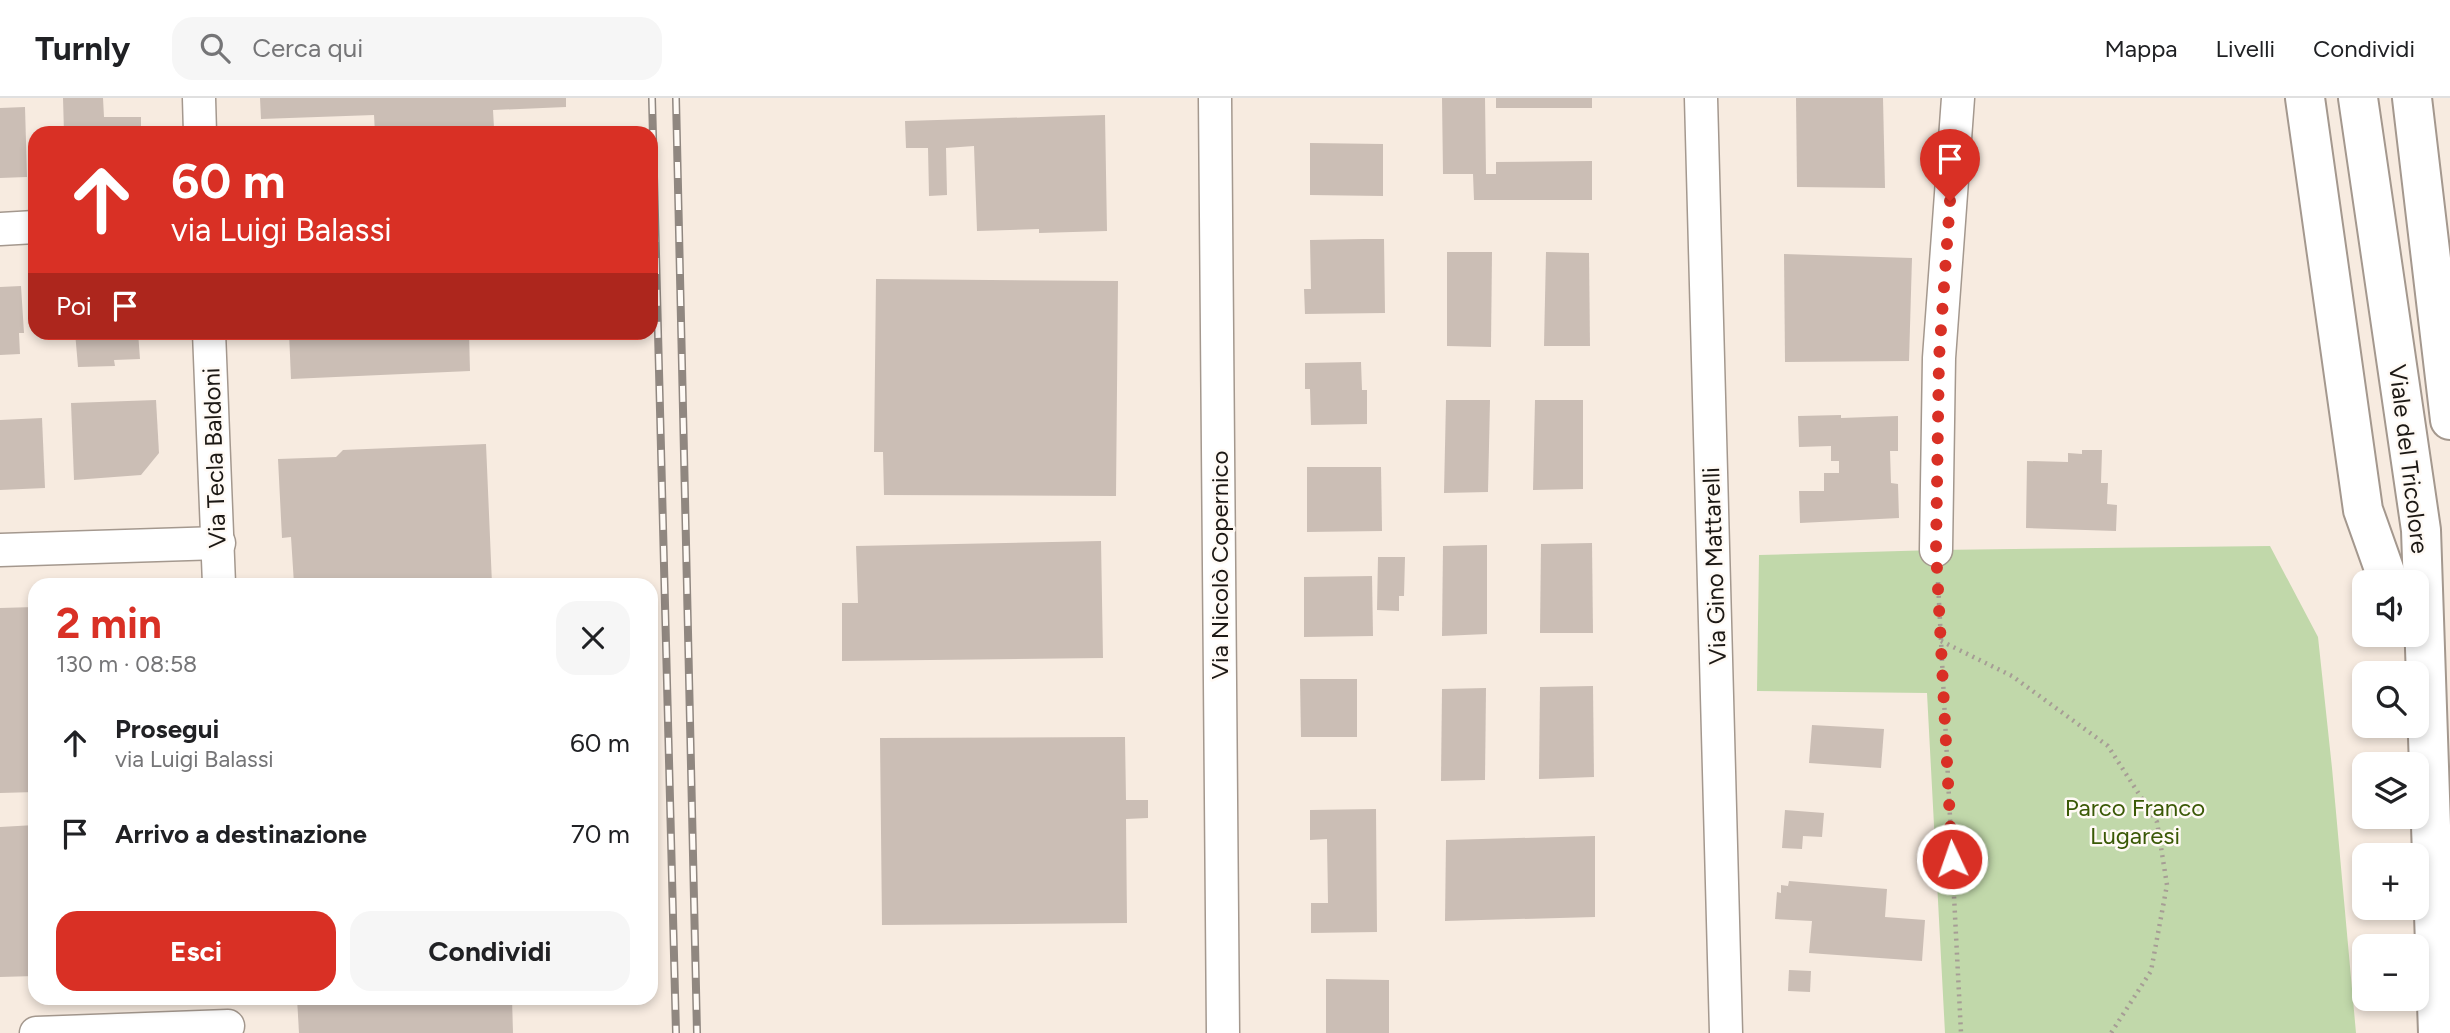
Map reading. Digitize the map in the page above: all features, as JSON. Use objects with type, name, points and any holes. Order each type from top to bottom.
[{"type":"highway","points":[[2305,98],[2363,510],[2384,570]]},
{"type":"highway","name":"Viale del Tricolore","points":[[2358,98],[2421,530],[2427,661]]},
{"type":"highway","name":"Viale del Tricolore","points":[[2412,98],[2450,420]]},
{"type":"highway","name":"Viale del Tricolore","points":[[2429,729],[2438,1033]]},
{"type":"street","points":[[199,98],[200,126]]},
{"type":"street","name":"Via Nicolò Copernico","points":[[1215,98],[1223,1033]]},
{"type":"street","name":"Via Gino Mattarelli","points":[[1701,98],[1726,1033]]},
{"type":"street","points":[[1936,550],[1939,358],[1958,98]]},
{"type":"street","points":[[0,229],[28,227]]},
{"type":"street","name":"Via Tecla Baldoni","points":[[209,340],[219,578]]},
{"type":"street","points":[[0,550],[219,543]]},
{"type":"street","points":[[36,1033],[228,1019]]},
{"type":"path","points":[[1936,550],[1961,1033]]},
{"type":"path","points":[[1941,641],[2012,676],[2108,746],[2157,822],[2167,885],[2151,971],[2111,1033]]},
{"type":"green space","name":"Parco Franco Lugaresi","points":[[2270,546],[2318,637],[2356,1033],[1945,1033],[1927,693],[1757,691],[1759,555]]},
{"type":"building","points":[[63,98],[103,98],[104,117],[141,117],[141,126],[64,126]]},
{"type":"building","points":[[260,98],[566,98],[566,107],[493,110],[494,126],[375,126],[374,115],[261,119]]},
{"type":"building","points":[[1442,98],[1485,98],[1486,174],[1496,174],[1496,162],[1592,161],[1592,200],[1474,200],[1473,174],[1443,174]]},
{"type":"building","points":[[1496,98],[1592,98],[1592,108],[1496,108]]},
{"type":"building","points":[[1796,98],[1883,98],[1885,188],[1797,187]]},
{"type":"building","points":[[25,107],[27,177],[0,178],[0,108]]},
{"type":"building","points":[[1105,115],[1107,231],[977,231],[974,146],[946,148],[947,195],[929,196],[928,148],[906,148],[905,121]]},
{"type":"building","points":[[1310,143],[1383,144],[1383,196],[1310,195]]},
{"type":"building","points":[[1384,239],[1385,313],[1305,314],[1304,289],[1311,289],[1310,240]]},
{"type":"building","points":[[1447,252],[1492,252],[1491,347],[1447,346]]},
{"type":"building","points":[[1546,252],[1589,253],[1590,346],[1544,346]]},
{"type":"building","points":[[1784,254],[1912,258],[1909,361],[1785,362]]},
{"type":"building","points":[[876,279],[1118,281],[1116,496],[884,495],[883,452],[874,452]]},
{"type":"building","points":[[21,286],[24,333],[19,333],[20,354],[0,355],[0,287]]},
{"type":"building","points":[[76,340],[139,340],[140,359],[114,360],[115,366],[78,367]]},
{"type":"building","points":[[289,340],[469,340],[470,371],[291,379]]},
{"type":"building","points":[[1361,362],[1362,390],[1367,390],[1367,424],[1311,425],[1310,389],[1305,389],[1305,363]]},
{"type":"building","points":[[156,400],[159,453],[141,475],[74,480],[71,403]]},
{"type":"building","points":[[1446,400],[1490,400],[1488,492],[1444,493]]},
{"type":"building","points":[[1535,400],[1583,400],[1583,489],[1533,490]]},
{"type":"building","points":[[1841,415],[1841,418],[1898,416],[1898,451],[1890,451],[1891,483],[1898,484],[1899,518],[1800,523],[1799,491],[1824,491],[1824,473],[1839,473],[1839,461],[1831,461],[1831,446],[1799,447],[1798,416]]},
{"type":"building","points":[[42,418],[45,488],[0,490],[0,420]]},
{"type":"building","points":[[486,444],[492,578],[294,578],[291,537],[282,538],[278,459],[336,457],[343,450]]},
{"type":"building","points":[[2082,450],[2102,450],[2101,483],[2108,483],[2107,504],[2117,505],[2116,531],[2026,528],[2027,461],[2068,462],[2068,453],[2082,454]]},
{"type":"building","points":[[1307,467],[1381,467],[1382,531],[1307,532]]},
{"type":"building","points":[[1101,541],[1103,658],[842,661],[842,603],[858,603],[856,546]]},
{"type":"building","points":[[1592,543],[1593,633],[1540,633],[1541,544]]},
{"type":"building","points":[[1487,545],[1487,634],[1442,636],[1443,546]]},
{"type":"building","points":[[1378,557],[1405,557],[1404,596],[1399,596],[1399,611],[1377,610]]},
{"type":"building","points":[[1372,576],[1373,636],[1304,637],[1304,577]]},
{"type":"building","points":[[28,607],[28,792],[0,793],[0,608]]},
{"type":"building","points":[[1300,679],[1357,679],[1357,737],[1301,737]]},
{"type":"building","points":[[1593,686],[1594,777],[1539,779],[1540,687]]},
{"type":"building","points":[[1486,688],[1485,780],[1441,781],[1442,689]]},
{"type":"building","points":[[1812,725],[1884,729],[1881,768],[1809,763]]},
{"type":"building","points":[[1125,737],[1126,800],[1148,800],[1148,818],[1126,819],[1127,923],[882,925],[880,738]]},
{"type":"building","points":[[1376,809],[1377,932],[1311,933],[1311,903],[1328,903],[1327,839],[1310,840],[1310,810]]},
{"type":"building","points":[[1785,810],[1824,813],[1822,837],[1803,836],[1802,849],[1782,848]]},
{"type":"building","points":[[28,825],[28,976],[0,977],[0,827]]},
{"type":"building","points":[[1595,836],[1595,917],[1445,921],[1446,840]]},
{"type":"building","points":[[1789,881],[1887,889],[1885,917],[1925,920],[1922,961],[1809,953],[1812,921],[1775,919],[1777,892],[1781,893],[1781,885],[1788,886]]},
{"type":"building","points":[[1789,970],[1811,971],[1810,992],[1788,991]]},
{"type":"building","points":[[1326,979],[1389,980],[1389,1033],[1326,1033]]},
{"type":"building","points":[[297,1005],[512,1005],[513,1033],[299,1033]]},
{"type":"railway","points":[[652,98],[653,126]]},
{"type":"railway","points":[[676,98],[697,1033]]},
{"type":"railway","points":[[658,332],[676,1033]]},
{"type":"route","points":[[1950,201],[1939,358],[1936,550],[1952,859]]}]
